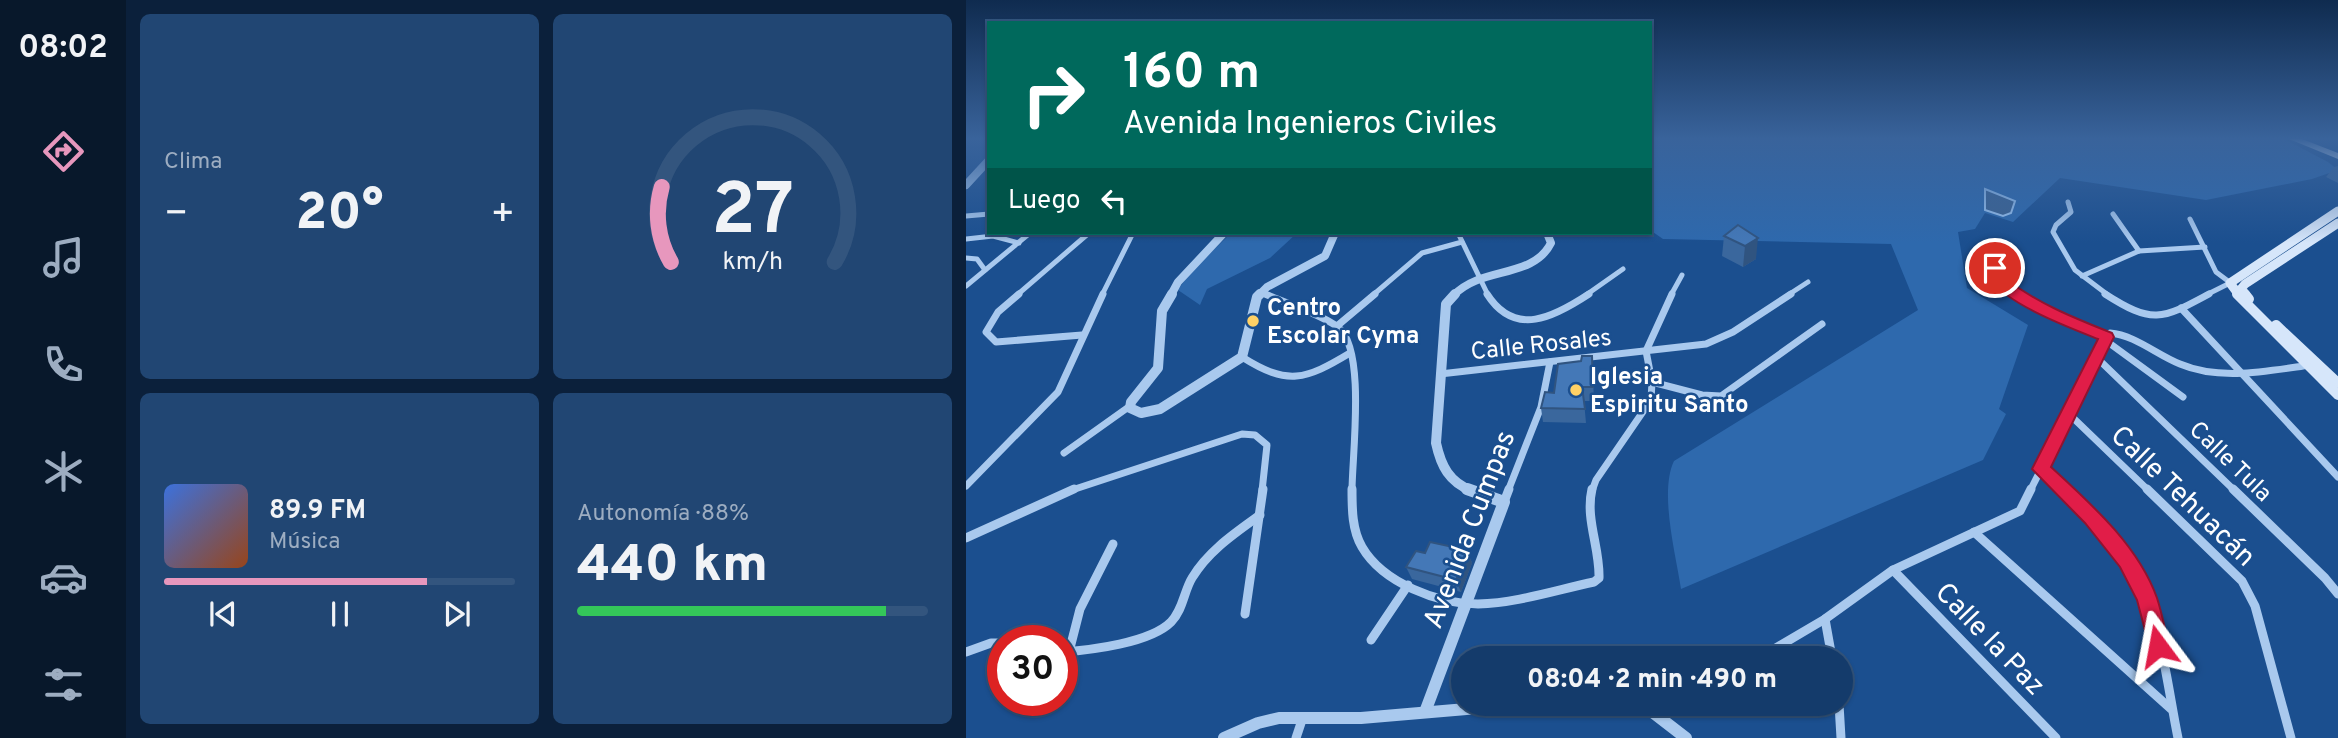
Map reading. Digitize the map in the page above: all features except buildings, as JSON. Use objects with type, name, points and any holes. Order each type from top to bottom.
[{"type":"main road","points":[[2338,211],[2230,283],[2233,292],[2313,365],[2338,383]]},
{"type":"main road","points":[[2338,223],[2287,254],[2241,289],[2338,395]]},
{"type":"street","points":[[2068,202],[2071,212],[2056,225],[2053,232],[2082,276],[2138,313],[2158,317],[2181,309],[2230,283]]},
{"type":"street","points":[[966,216],[987,214]]},
{"type":"street","points":[[2113,214],[2139,251]]},
{"type":"street","points":[[2190,219],[2216,272],[2241,289]]},
{"type":"street","points":[[966,286],[1028,235]]},
{"type":"street","points":[[1082,335],[996,342],[986,332],[998,312],[1087,235]]},
{"type":"street","points":[[966,486],[1058,392],[1067,377],[1082,335],[1132,235]]},
{"type":"street","points":[[1064,453],[1130,406],[1158,368],[1162,311],[1192,264],[1222,235]]},
{"type":"street","points":[[1130,406],[1135,412],[1142,414],[1160,409],[1242,357],[1252,309],[1262,292],[1282,278],[1325,256],[1334,235]]},
{"type":"street","points":[[1459,235],[1496,307],[1514,317],[1538,320],[1558,313],[1623,269]]},
{"type":"street","points":[[1504,502],[1457,485],[1446,477],[1438,464],[1436,443],[1447,304],[1458,289],[1479,277],[1538,261],[1551,243],[1548,235]]},
{"type":"street","points":[[966,239],[993,236],[1019,243]]},
{"type":"street","points":[[1337,326],[1422,253],[1462,242]]},
{"type":"street","points":[[2082,276],[2139,251],[2205,247]]},
{"type":"street","points":[[966,258],[977,259],[985,271]]},
{"type":"street","points":[[1995,268],[1994,277],[2009,289],[2065,321],[2185,366],[2241,374],[2313,365]]},
{"type":"street","points":[[1262,292],[1345,331],[1357,385],[1352,486],[1356,533],[1364,550],[1386,573],[1419,591],[1464,603],[1501,601],[1594,582],[1599,578],[1589,509],[1590,494],[1604,468],[1646,409],[1653,393],[1646,351],[1663,309],[1682,275]]},
{"type":"street","name":"Calle Rosales","points":[[1440,374],[1695,346],[1717,341],[1808,282]]},
{"type":"street","points":[[2181,309],[2338,477]]},
{"type":"street","points":[[1652,382],[1702,395],[1721,396],[1822,324]]},
{"type":"street","points":[[1779,646],[1825,619],[1893,570],[2020,511],[2109,336]]},
{"type":"street","points":[[2109,336],[2183,397]]},
{"type":"street","points":[[1242,357],[1272,376],[1292,379],[1322,370],[1350,353]]},
{"type":"street","name":"Calle Tula","points":[[2096,357],[2338,594]]},
{"type":"street","name":"Avenida Cumpas","points":[[1425,712],[1464,603],[1541,407],[1550,362]]},
{"type":"street","name":"Calle Tehuacán","points":[[2068,413],[2242,581],[2255,606],[2291,738]]},
{"type":"street","points":[[966,538],[1059,494],[1242,434],[1255,435],[1267,445],[1245,614]]},
{"type":"street","points":[[2041,469],[2092,517],[2127,561],[2143,588],[2154,625],[2178,738]]},
{"type":"street","points":[[1078,650],[1118,644],[1164,628],[1177,614],[1192,576],[1205,561],[1260,515]]},
{"type":"street","points":[[1974,532],[2171,709]]},
{"type":"street","points":[[1073,625],[1090,584],[1113,544]]},
{"type":"street","name":"Calle la Paz","points":[[1893,570],[2056,738]]},
{"type":"street","points":[[1371,640],[1408,585]]},
{"type":"street","points":[[1825,619],[1830,646]]},
{"type":"street","points":[[966,652],[987,644]]},
{"type":"street","points":[[1224,738],[1258,723],[1303,717],[1362,718],[1451,710]]},
{"type":"street","points":[[1658,716],[1686,738]]},
{"type":"street","points":[[1840,716],[1841,738]]},
{"type":"street","points":[[1296,738],[1303,717]]},
{"type":"shaded area","points":[[1652,173],[2328,173],[2206,200],[2060,178],[2013,222],[1985,213],[1975,229],[1958,232],[1967,288],[2028,325],[1999,409],[2006,414],[1983,460],[1681,589],[1668,506],[1670,474],[1674,461],[1918,310],[1891,244],[1663,239],[1652,231]]},
{"type":"shaded area","points":[[1985,189],[2015,201],[2011,213],[2003,216],[1985,210]]},
{"type":"shaded area","points":[[1229,235],[1295,235],[1270,258],[1207,289],[1200,305],[1178,290],[1189,274]]},
{"type":"place","name":"Centro Escolar Cyma","points":[[1253,321]]},
{"type":"place","name":"Iglesia Espiritu Santo","points":[[1576,390]]},
{"type":"route","points":[[1995,268],[1994,277],[2009,289],[2065,321],[2107,337],[2041,469],[2092,517],[2127,561],[2147,598],[2158,646]]}]
